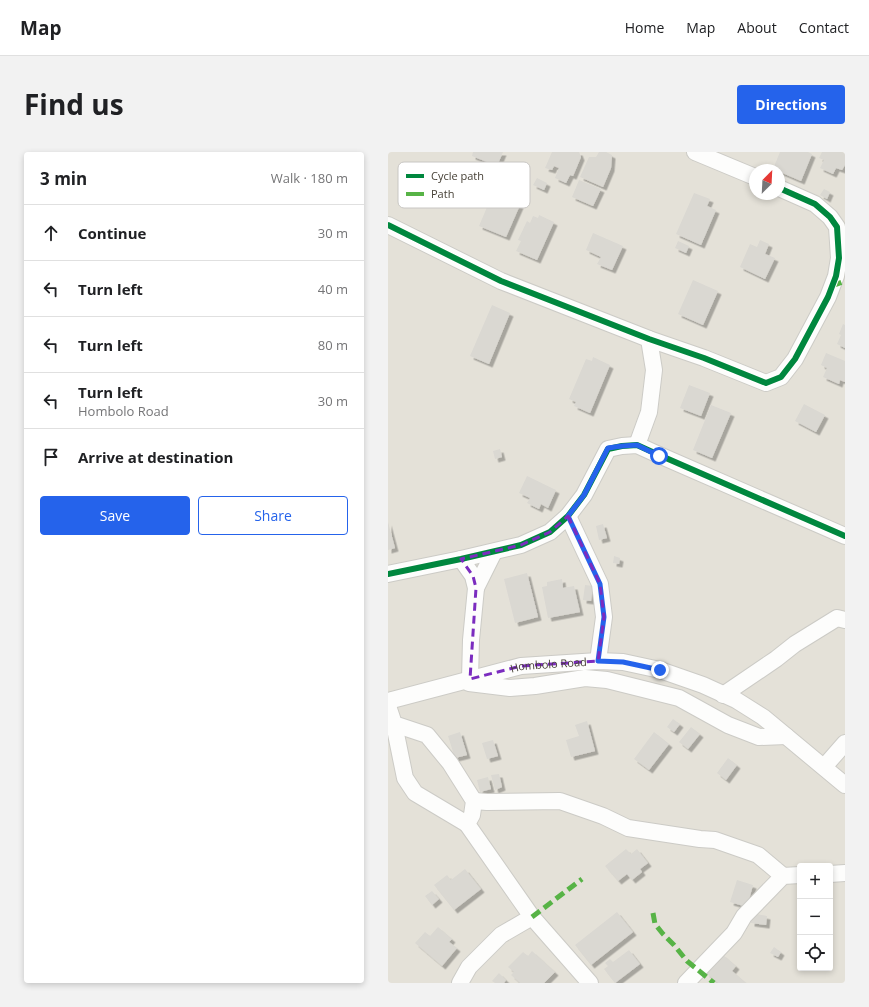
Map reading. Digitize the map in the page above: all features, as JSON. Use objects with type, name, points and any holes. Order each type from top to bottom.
[{"type":"street","points":[[695,152],[749,174]]},
{"type":"street","points":[[388,225],[501,281],[766,383],[782,377],[795,359],[828,297],[836,276],[840,258],[837,227],[830,217],[815,204],[785,191]]},
{"type":"street","points":[[637,445],[649,412],[654,370],[649,339]]},
{"type":"street","points":[[388,574],[461,560],[521,545],[550,532],[568,516],[584,495],[608,448],[622,446],[637,445],[659,456],[845,536]]},
{"type":"street","points":[[568,516],[600,584],[604,617],[598,661]]},
{"type":"street","points":[[476,588],[494,552]]},
{"type":"street","points":[[461,560],[473,576],[476,588],[465,681],[510,688],[585,678],[607,680],[679,698],[728,725],[759,738],[786,736]]},
{"type":"street","points":[[724,695],[795,644],[837,618],[845,620]]},
{"type":"street","name":"Hombolo Road","points":[[388,701],[521,666],[598,661],[623,662],[660,670],[703,685],[736,700],[763,717],[845,785]]},
{"type":"street","points":[[388,706],[391,724],[405,778],[415,794],[467,824],[532,917],[590,983]]},
{"type":"street","points":[[391,724],[428,735],[450,763],[474,801],[472,815],[467,824]]},
{"type":"street","points":[[824,767],[845,743]]},
{"type":"street","points":[[474,801],[560,801],[603,816],[628,828],[715,840],[758,855],[783,876]]},
{"type":"street","points":[[833,874],[845,873]]},
{"type":"street","points":[[686,983],[734,933],[744,916],[783,876],[797,875]]},
{"type":"street","points":[[460,983],[469,967],[502,935],[532,917]]},
{"type":"highlighted area","points":[[568,516],[600,584],[604,617],[598,661],[521,666],[470,679],[476,588],[473,576],[461,559],[521,545],[550,532]]},
{"type":"shaded area","points":[[388,152],[845,152],[845,983],[388,983]]},
{"type":"building","points":[[473,152],[503,152],[499,162],[487,162],[472,156]]},
{"type":"building","points":[[552,152],[579,152],[581,157],[573,176],[570,175],[566,183],[555,178],[559,168],[554,166],[552,170],[545,168]]},
{"type":"building","points":[[599,152],[606,152],[612,155],[611,168],[603,187],[580,177],[589,157],[596,157]]},
{"type":"building","points":[[780,152],[808,152],[812,154],[801,181],[785,174],[785,164],[775,164]]},
{"type":"building","points":[[822,152],[845,152],[845,165],[842,170],[836,168],[833,174],[820,168],[824,160],[819,158]]},
{"type":"building","points":[[537,178],[547,183],[544,190],[533,185]]},
{"type":"building","points":[[579,180],[601,189],[593,206],[572,197]]},
{"type":"building","points":[[824,189],[830,192],[827,199],[820,195]]},
{"type":"building","points":[[694,193],[710,199],[707,206],[716,210],[701,245],[676,234]]},
{"type":"building","points":[[487,208],[519,208],[506,237],[479,226]]},
{"type":"building","points":[[539,215],[554,222],[537,260],[516,251],[521,241],[518,240],[527,221],[530,223],[533,216],[538,218]]},
{"type":"building","points":[[593,233],[623,246],[612,270],[597,264],[601,257],[586,250]]},
{"type":"building","points":[[760,240],[769,244],[765,254],[775,258],[765,279],[740,267],[750,244],[757,247]]},
{"type":"building","points":[[678,241],[689,246],[686,253],[675,248]]},
{"type":"building","points":[[693,280],[718,291],[703,325],[678,314]]},
{"type":"building","points":[[492,305],[510,313],[489,364],[470,356]]},
{"type":"building","points":[[843,324],[845,325],[845,348],[837,344],[841,335],[839,334]]},
{"type":"building","points":[[826,353],[845,361],[845,382],[840,380],[839,384],[823,377],[827,368],[821,365]]},
{"type":"building","points":[[593,357],[610,365],[590,413],[574,406],[576,402],[569,399],[586,359],[592,361]]},
{"type":"building","points":[[689,385],[710,393],[701,416],[680,408]]},
{"type":"building","points":[[804,404],[825,415],[816,432],[795,421]]},
{"type":"building","points":[[711,405],[731,413],[712,458],[693,450]]},
{"type":"building","points":[[500,449],[502,457],[495,459],[493,451]]},
{"type":"building","points":[[527,476],[556,490],[548,508],[541,504],[539,509],[527,503],[530,498],[519,493]]},
{"type":"building","points":[[388,522],[395,548],[388,550]]},
{"type":"building","points":[[603,524],[607,538],[599,540],[596,526]]},
{"type":"building","points":[[614,556],[620,558],[619,564],[613,563]]},
{"type":"building","points":[[527,573],[538,617],[515,623],[504,579]]},
{"type":"building","points":[[562,579],[563,588],[574,586],[580,612],[548,618],[542,587],[547,586],[547,582]]},
{"type":"building","points":[[585,585],[593,586],[591,601],[583,600]]},
{"type":"building","points":[[673,719],[680,724],[674,732],[667,727]]},
{"type":"building","points":[[587,721],[595,751],[571,757],[566,740],[579,736],[575,725]]},
{"type":"building","points":[[691,727],[700,734],[688,749],[679,742]]},
{"type":"building","points":[[460,732],[467,755],[455,758],[448,736]]},
{"type":"building","points":[[654,732],[669,744],[649,770],[634,759]]},
{"type":"building","points":[[493,740],[498,756],[487,759],[482,743]]},
{"type":"building","points":[[728,758],[737,765],[726,780],[717,773]]},
{"type":"building","points":[[499,774],[502,787],[495,790],[491,775]]},
{"type":"building","points":[[488,777],[491,789],[480,792],[477,780]]},
{"type":"building","points":[[626,849],[631,854],[637,849],[648,863],[640,869],[642,872],[632,880],[627,874],[618,881],[605,866]]},
{"type":"building","points":[[465,869],[481,889],[454,910],[434,885],[447,875],[451,880]]},
{"type":"building","points":[[737,880],[753,885],[747,907],[730,902]]},
{"type":"building","points":[[432,891],[439,899],[432,905],[425,896]]},
{"type":"building","points":[[617,912],[633,932],[591,965],[575,945]]},
{"type":"building","points":[[752,913],[767,916],[766,925],[751,923]]},
{"type":"building","points":[[438,927],[452,939],[449,942],[457,948],[442,966],[415,943],[425,932],[430,936]]},
{"type":"building","points":[[774,947],[781,952],[778,957],[770,953]]},
{"type":"building","points":[[629,950],[640,964],[615,983],[604,969],[608,966],[605,963],[610,959],[613,962]]},
{"type":"building","points":[[532,951],[555,972],[544,983],[520,983],[511,975],[514,972],[508,967],[523,952],[528,956]]},
{"type":"building","points":[[722,954],[736,966],[732,971],[746,983],[718,983],[706,973]]},
{"type":"building","points":[[499,973],[506,980],[504,983],[495,983],[492,981]]},
{"type":"marked path","points":[[832,286],[845,281]]},
{"type":"marked path","points":[[532,917],[582,879]]},
{"type":"marked path","points":[[653,913],[655,924],[663,934],[687,961],[714,983]]},
{"type":"cycle path","points":[[388,225],[501,281],[766,383],[781,377],[795,359],[828,297],[836,276],[839,258],[837,227],[830,217],[815,204],[785,191]]},
{"type":"cycle path","points":[[388,574],[521,545],[550,532],[568,516],[584,495],[608,449],[622,446],[637,445],[845,536]]},
{"type":"route","points":[[659,456],[637,445],[608,448],[584,495],[568,516],[600,584],[604,617],[598,661],[623,662],[660,670]]}]
